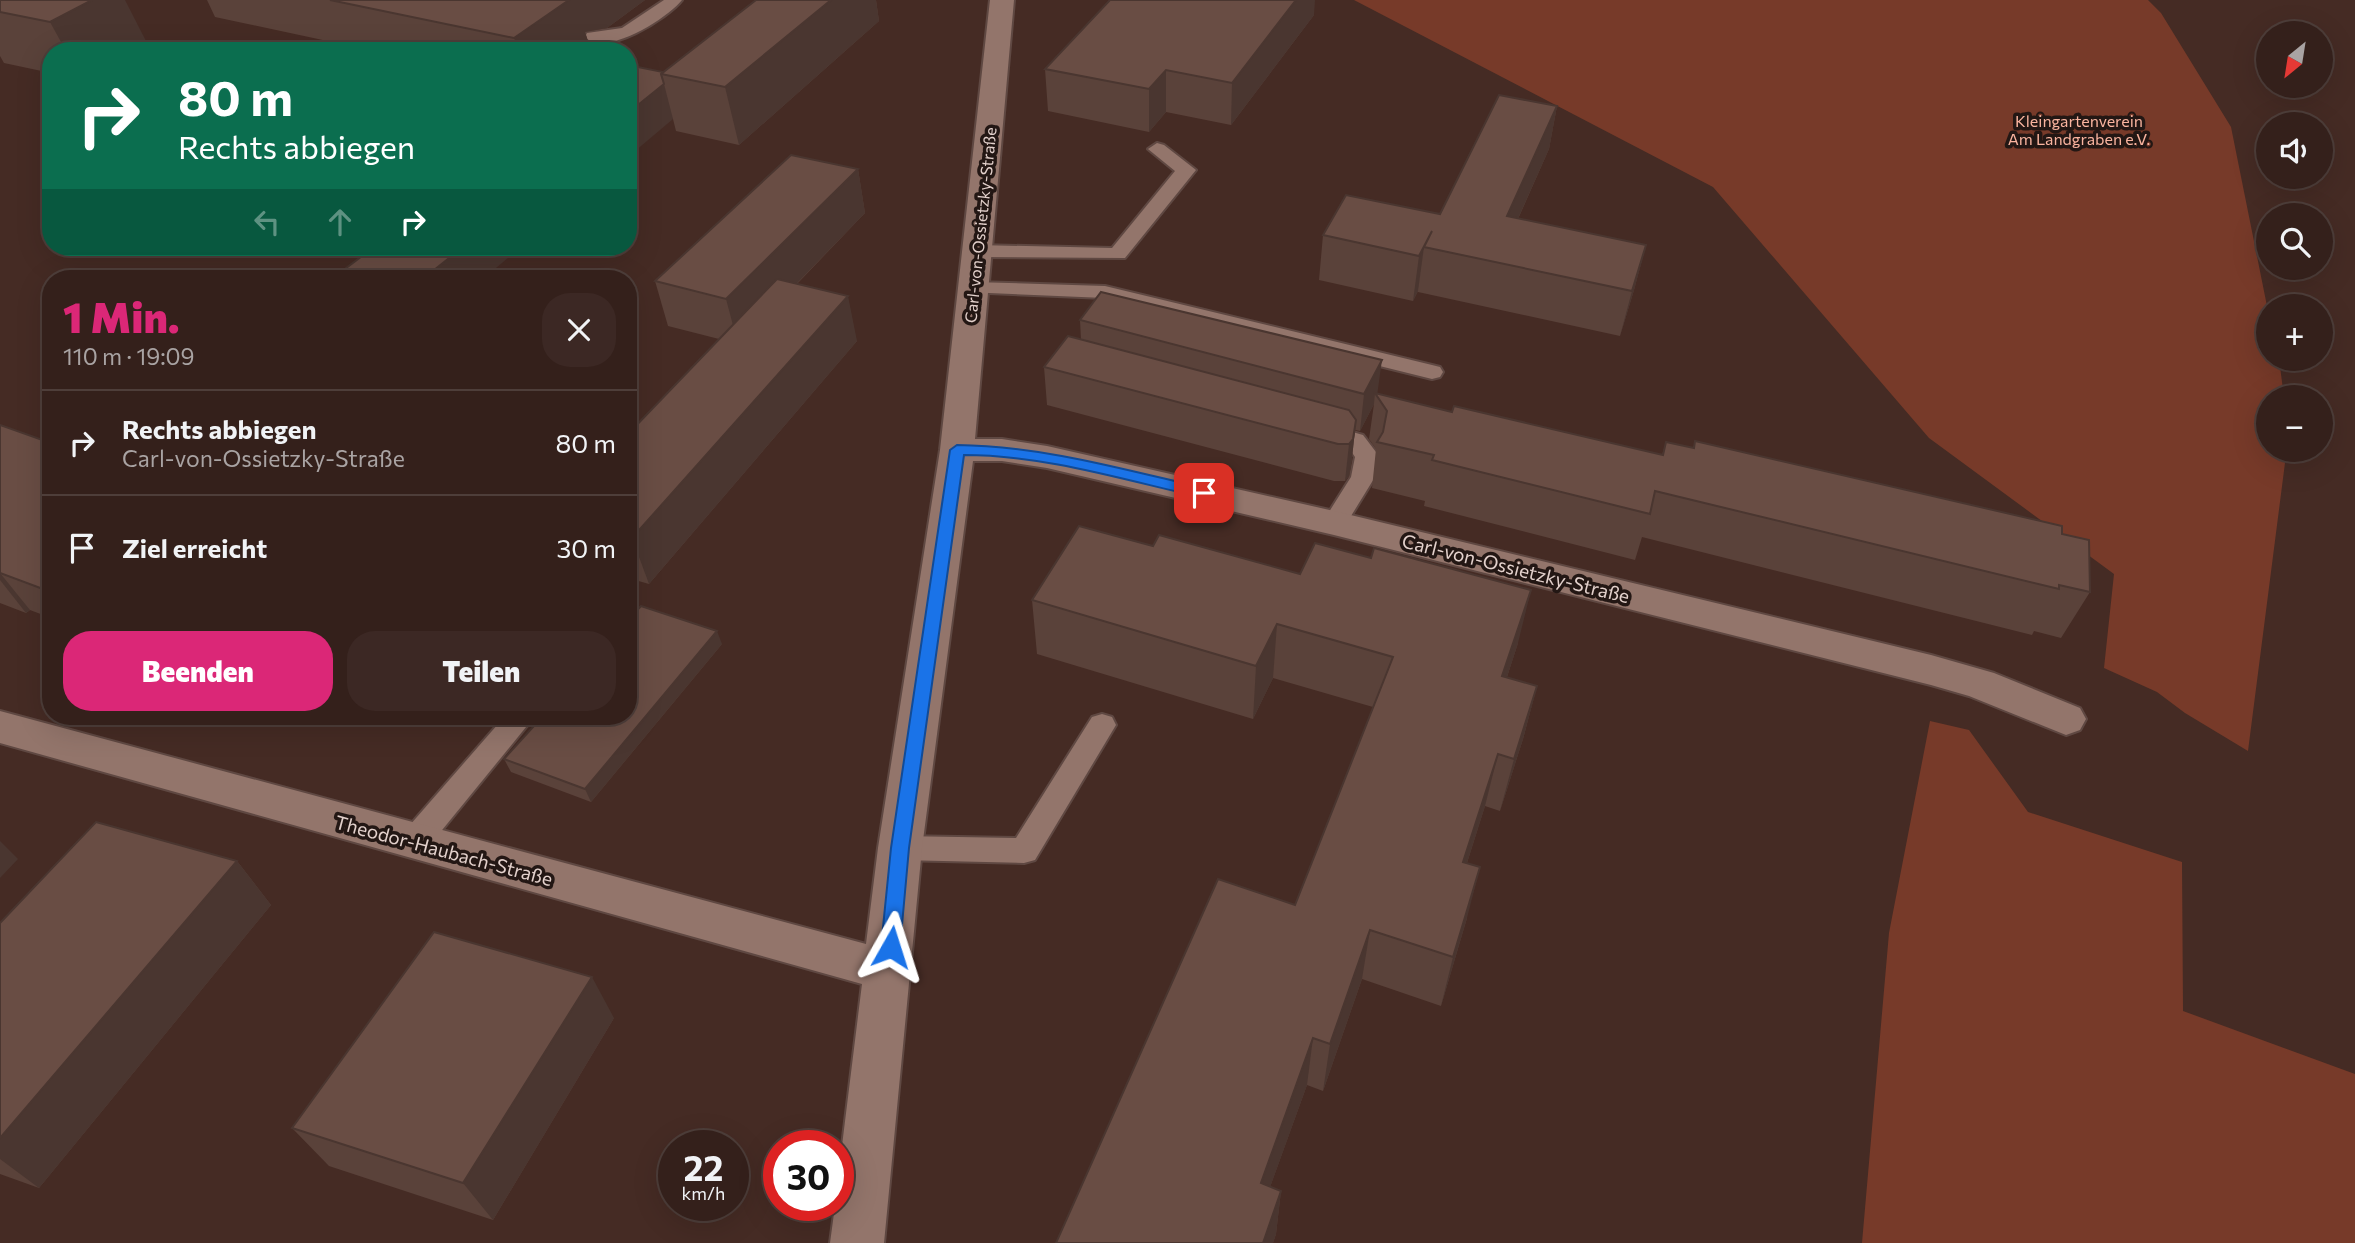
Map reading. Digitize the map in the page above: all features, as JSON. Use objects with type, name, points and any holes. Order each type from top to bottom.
[{"type":"street","name":"Carl-von-Ossietzky-Straße","points":[[857,1243],[900,848],[957,450],[1002,0]]},
{"type":"street","name":"Carl-von-Ossietzky-Straße","points":[[957,450],[1002,450],[1047,457],[1334,523],[1931,670],[1980,684],[2066,719]]},
{"type":"street","name":"Theodor-Haubach-Straße","points":[[0,727],[888,971]]},
{"type":"lane","points":[[593,37],[625,34],[674,0]]},
{"type":"lane","points":[[975,269],[1118,254],[1186,170],[1157,149]]},
{"type":"lane","points":[[975,269],[1105,292],[1432,372]]},
{"type":"lane","points":[[1302,426],[1355,440],[1367,456],[1363,477],[1334,523]]},
{"type":"lane","points":[[414,842],[513,725]]},
{"type":"lane","points":[[900,848],[1024,851],[1102,725]]},
{"type":"green space","name":"Kleingartenverein Am Landgraben e.V.","points":[[1354,0],[2148,0],[2161,13],[2231,127],[2256,251],[2256,280],[2262,280],[2265,294],[2256,294],[2256,371],[2281,371],[2282,385],[2256,385],[2256,462],[2285,462],[2248,751],[2185,713],[2157,692],[2104,668],[2114,574],[1929,438],[1713,187]]},
{"type":"green space","points":[[1930,721],[1969,730],[2028,812],[2182,862],[2183,1011],[2355,1074],[2355,1243],[1862,1243],[1889,933]]},
{"type":"building","points":[[0,0],[92,0],[50,22],[0,12]]},
{"type":"building","points":[[330,0],[569,0],[514,38]]},
{"type":"building","points":[[756,0],[831,0],[725,87],[661,74]]},
{"type":"building","points":[[1110,0],[1296,0],[1232,83],[1166,70],[1149,89],[1045,69]]},
{"type":"building","points":[[637,67],[663,72],[661,74],[664,84],[637,106]]},
{"type":"building","points":[[1499,95],[1557,106],[1507,216],[1646,245],[1632,291],[1424,247],[1432,231],[1419,256],[1323,235],[1346,195],[1440,214]]},
{"type":"building","points":[[791,155],[858,169],[726,299],[655,281]]},
{"type":"building","points":[[362,256],[452,256],[434,270],[344,270]]},
{"type":"building","points":[[777,279],[848,296],[637,532],[637,425]]},
{"type":"building","points":[[1101,292],[1382,360],[1364,394],[1080,320]]},
{"type":"building","points":[[1068,336],[1349,410],[1356,420],[1353,439],[1349,444],[1338,444],[1044,367]]},
{"type":"building","points":[[1375,393],[1452,412],[1454,406],[1663,455],[1666,442],[1694,448],[1695,441],[2062,526],[2062,534],[2089,540],[2090,592],[2059,585],[2059,589],[1655,491],[1650,514],[1432,460],[1434,455],[1377,442],[1383,432],[1387,411]]},
{"type":"building","points":[[0,425],[42,440],[42,589],[0,573]]},
{"type":"building","points":[[1079,526],[1153,546],[1159,535],[1300,574],[1315,543],[1371,558],[1374,548],[1531,590],[1502,676],[1537,686],[1514,759],[1498,754],[1463,862],[1480,867],[1453,957],[1370,930],[1330,1044],[1313,1038],[1261,1183],[1281,1191],[1263,1243],[1056,1243],[1218,879],[1295,905],[1393,657],[1277,624],[1256,666],[1032,600]]},
{"type":"building","points":[[641,606],[717,631],[585,789],[504,759],[535,725],[637,725],[637,610]]},
{"type":"building","points":[[96,822],[237,861],[0,1138],[0,923]]},
{"type":"building","points":[[434,932],[592,977],[463,1183],[292,1128]]},
{"type":"route","points":[[891,947],[900,848],[957,450],[1002,450],[1047,457],[1204,493]]}]
